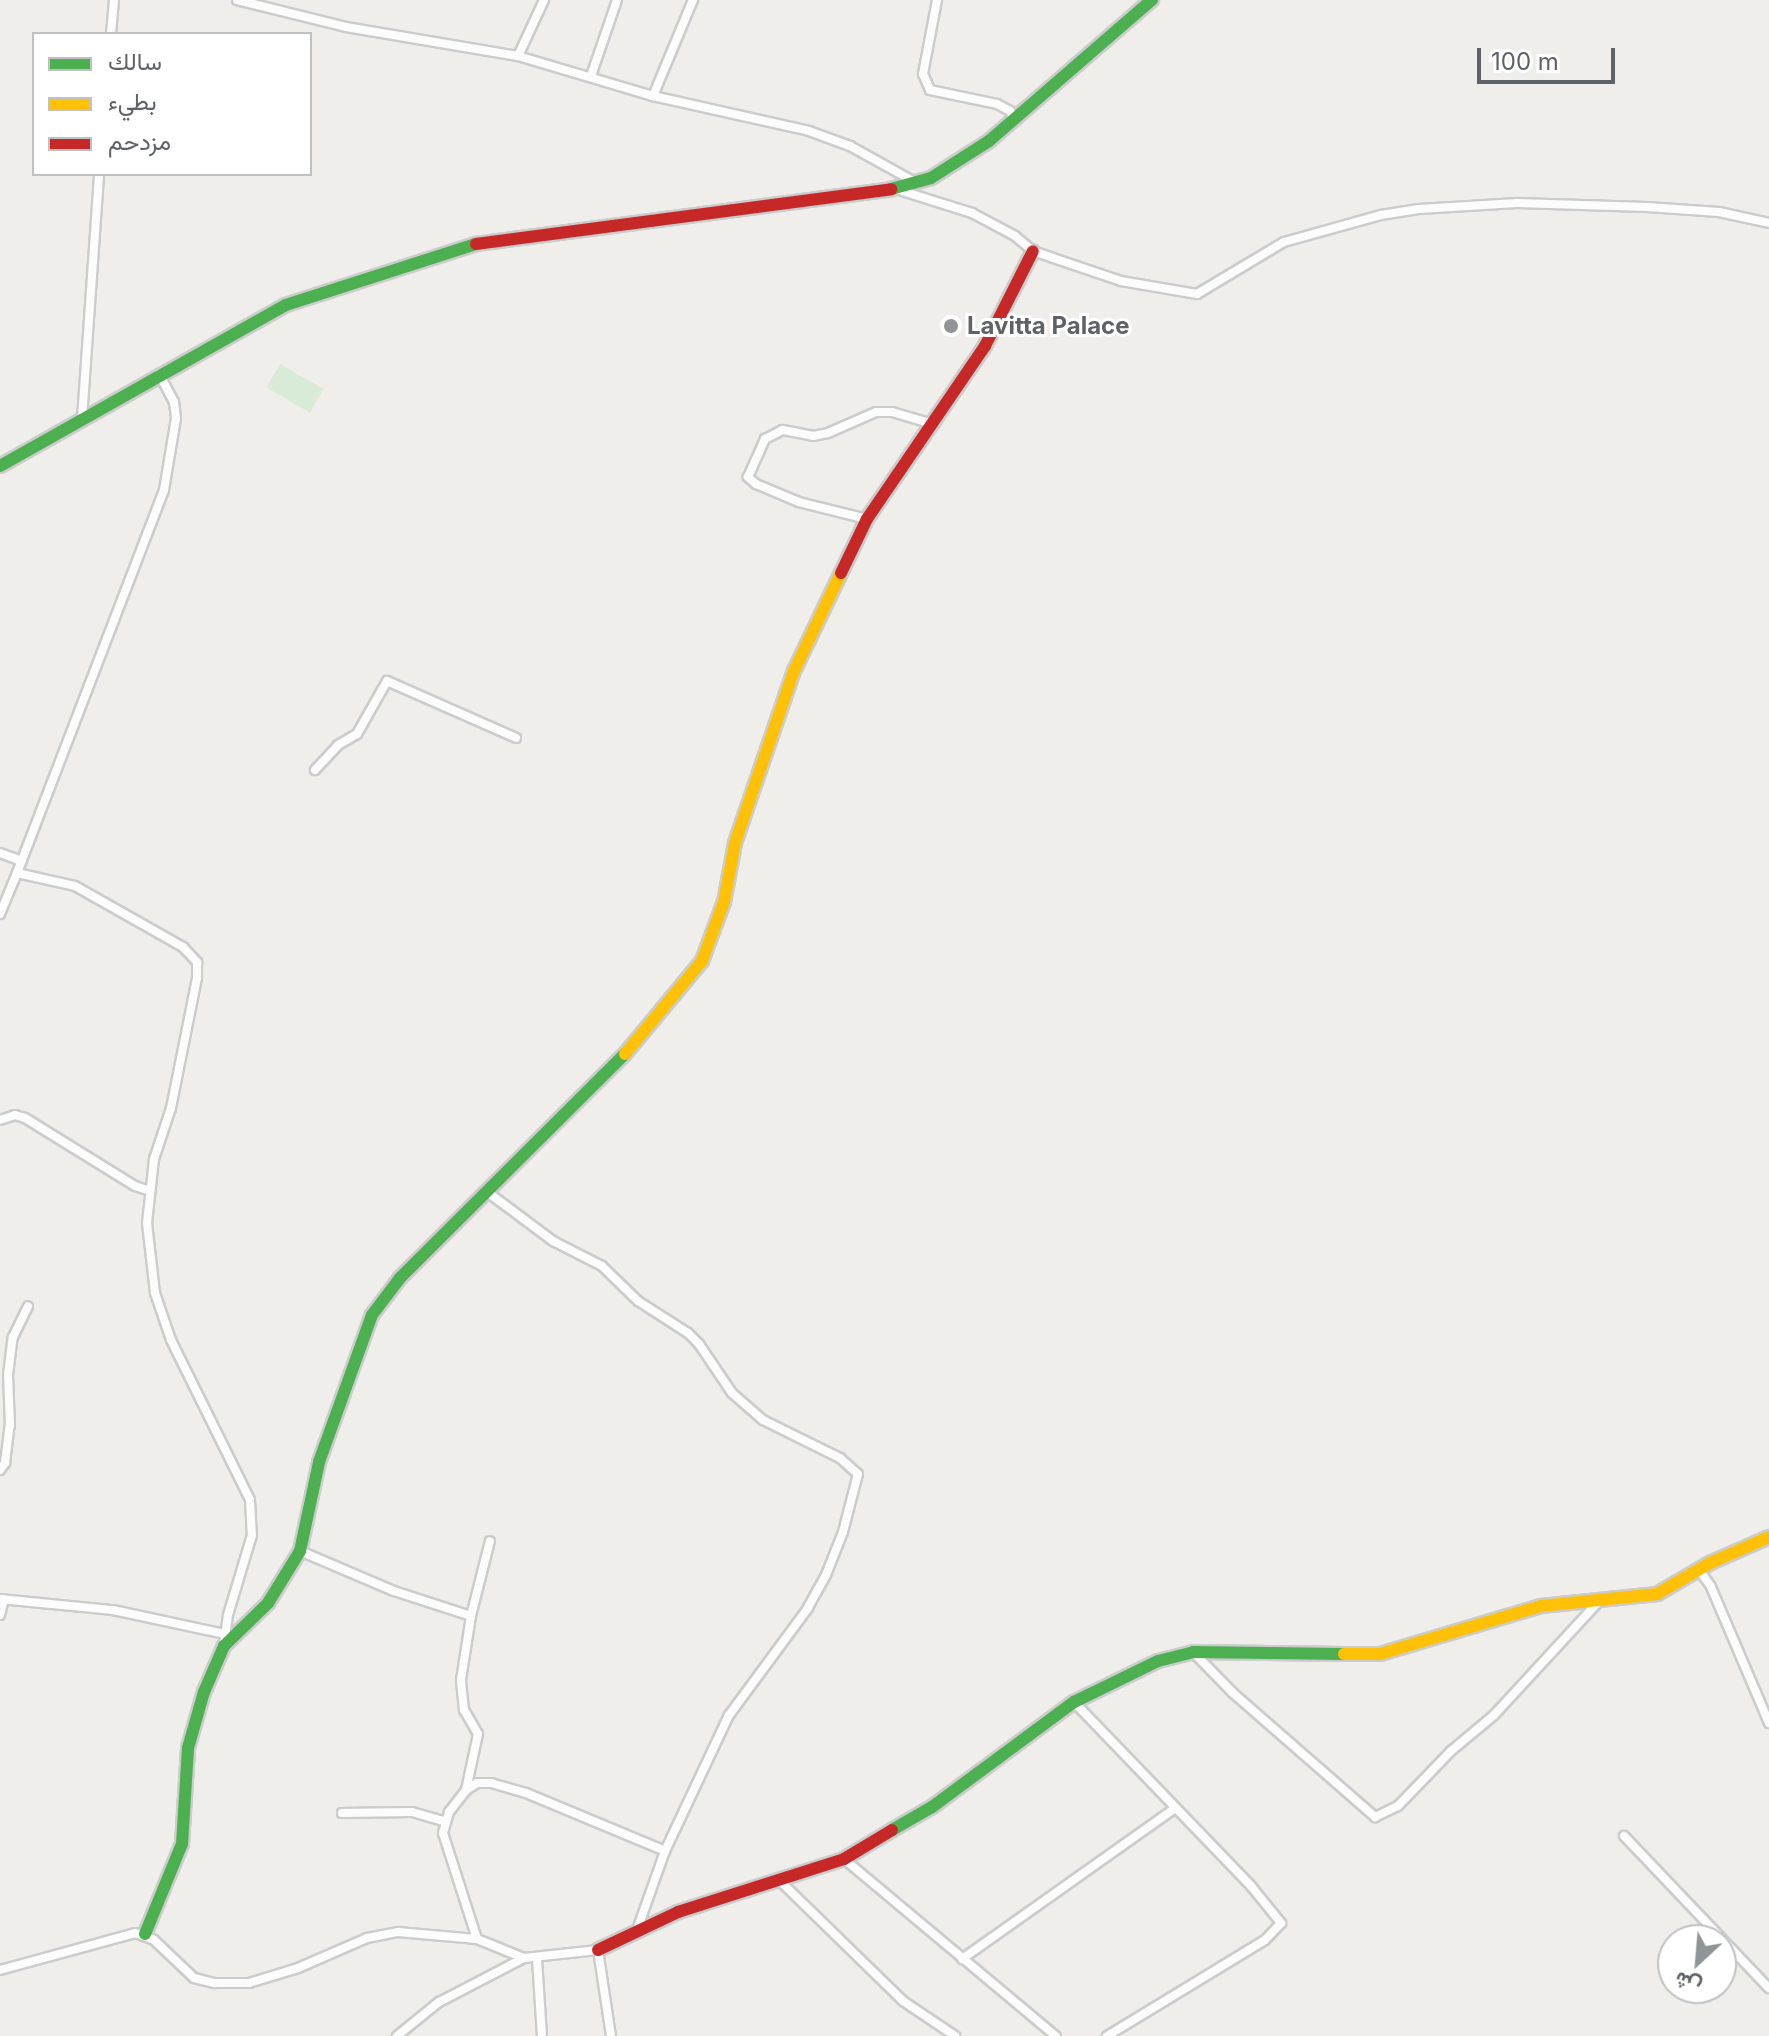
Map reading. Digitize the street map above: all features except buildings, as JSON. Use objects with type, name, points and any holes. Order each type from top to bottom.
[{"type":"street","points":[[111,32],[114,0]]},
{"type":"street","points":[[237,0],[318,21],[518,56],[653,96],[809,131],[850,146],[916,183]]},
{"type":"street","points":[[518,56],[544,0]]},
{"type":"street","points":[[591,76],[617,0]]},
{"type":"street","points":[[653,96],[693,0]]},
{"type":"street","points":[[937,0],[923,74],[930,90],[997,104],[1010,111],[1014,119]]},
{"type":"street","points":[[0,466],[286,305],[452,250],[497,239],[894,189],[944,173],[1014,119],[1152,0]]},
{"type":"street","points":[[82,419],[99,176]]},
{"type":"street","points":[[894,189],[972,213],[1015,236],[1033,251],[1121,281],[1197,294],[1284,242],[1381,215],[1419,209],[1517,203],[1647,207],[1719,212],[1769,223]]},
{"type":"street","points":[[225,1640],[268,1603],[300,1551],[319,1462],[349,1371],[372,1315],[400,1278],[632,1047],[684,988],[702,961],[724,902],[735,843],[794,671],[867,519],[985,346],[1033,251]]},
{"type":"street","points":[[0,914],[164,490],[176,418],[174,402],[159,374]]},
{"type":"street","points":[[867,519],[799,502],[756,484],[748,477],[765,439],[783,430],[813,436],[828,433],[876,412],[892,412],[934,424]]},
{"type":"street","points":[[315,770],[338,745],[357,734],[387,681],[516,738]]},
{"type":"street","points":[[0,853],[22,861]]},
{"type":"street","points":[[17,873],[75,886],[183,947],[197,962],[197,978],[171,1108],[154,1159],[150,1191],[149,1260],[159,1304],[182,1367],[250,1500],[252,1535],[225,1640],[204,1692],[188,1748],[182,1844],[145,1934]]},
{"type":"street","points":[[0,1120],[15,1115],[25,1118],[135,1186],[150,1191]]},
{"type":"street","points":[[486,1191],[553,1241],[602,1266],[638,1301],[688,1333],[732,1393],[755,1415],[840,1458],[858,1474],[843,1532],[826,1575],[808,1608],[729,1715],[665,1851],[636,1934]]},
{"type":"street","points":[[0,1470],[5,1463],[9,1440],[8,1375],[13,1337],[28,1306]]},
{"type":"street","points":[[0,1970],[18,1962],[61,1956],[125,1935],[145,1934],[194,1978],[239,1984],[298,1968],[383,1934],[441,1934],[477,1939],[524,1958],[537,1959],[598,1950],[678,1912],[844,1859],[932,1807],[1074,1702],[1117,1678],[1193,1652],[1380,1654],[1509,1613],[1541,1606],[1657,1594],[1769,1537]]},
{"type":"street","points":[[466,1790],[478,1734],[464,1710],[461,1680],[471,1616],[490,1541]]},
{"type":"street","points":[[300,1551],[394,1591],[471,1616]]},
{"type":"street","points":[[1700,1571],[1711,1587],[1769,1723]]},
{"type":"street","points":[[0,1615],[2,1599],[113,1610],[225,1640]]},
{"type":"street","points":[[1193,1652],[1233,1693],[1375,1817],[1398,1806],[1451,1751],[1494,1715],[1601,1599]]},
{"type":"street","points":[[1074,1702],[1251,1886],[1281,1923],[1265,1940],[1107,2036]]},
{"type":"street","points":[[477,1939],[445,1848],[444,1821],[466,1790],[477,1783],[491,1783],[665,1851]]},
{"type":"street","points":[[962,1959],[1175,1808]]},
{"type":"street","points":[[342,1813],[412,1812],[444,1821]]},
{"type":"street","points":[[1624,1836],[1769,1988]]},
{"type":"street","points":[[844,1859],[1056,2036]]},
{"type":"street","points":[[778,1879],[903,2001],[955,2036]]},
{"type":"street","points":[[598,1950],[611,2036]]},
{"type":"street","points":[[397,2036],[439,2002],[524,1958]]},
{"type":"street","points":[[537,1959],[542,2036]]},
{"type":"green space","points":[[280,364],[323,389],[310,412],[266,387]]},
{"type":"traffic: fast","points":[[891,189],[931,178],[989,141],[1152,0]]},
{"type":"traffic: fast","points":[[0,466],[286,305],[476,244]]},
{"type":"traffic: fast","points":[[145,1934],[182,1844],[188,1748],[204,1692],[224,1646],[268,1603],[300,1551],[319,1462],[372,1315],[400,1278],[625,1054]]},
{"type":"traffic: fast","points":[[892,1830],[932,1807],[1074,1702],[1158,1661],[1193,1652],[1344,1654]]},
{"type":"traffic: slow","points":[[625,1054],[702,961],[724,902],[735,843],[794,671],[841,573]]},
{"type":"traffic: slow","points":[[1344,1654],[1380,1654],[1541,1606],[1657,1594],[1710,1563],[1769,1537]]},
{"type":"traffic: jam","points":[[476,244],[891,189]]},
{"type":"traffic: jam","points":[[841,573],[867,519],[985,346],[1033,251]]},
{"type":"traffic: jam","points":[[598,1950],[678,1912],[844,1859],[892,1830]]},
{"type":"place","name":"Lavitta Palace","points":[[951,326]]}]
